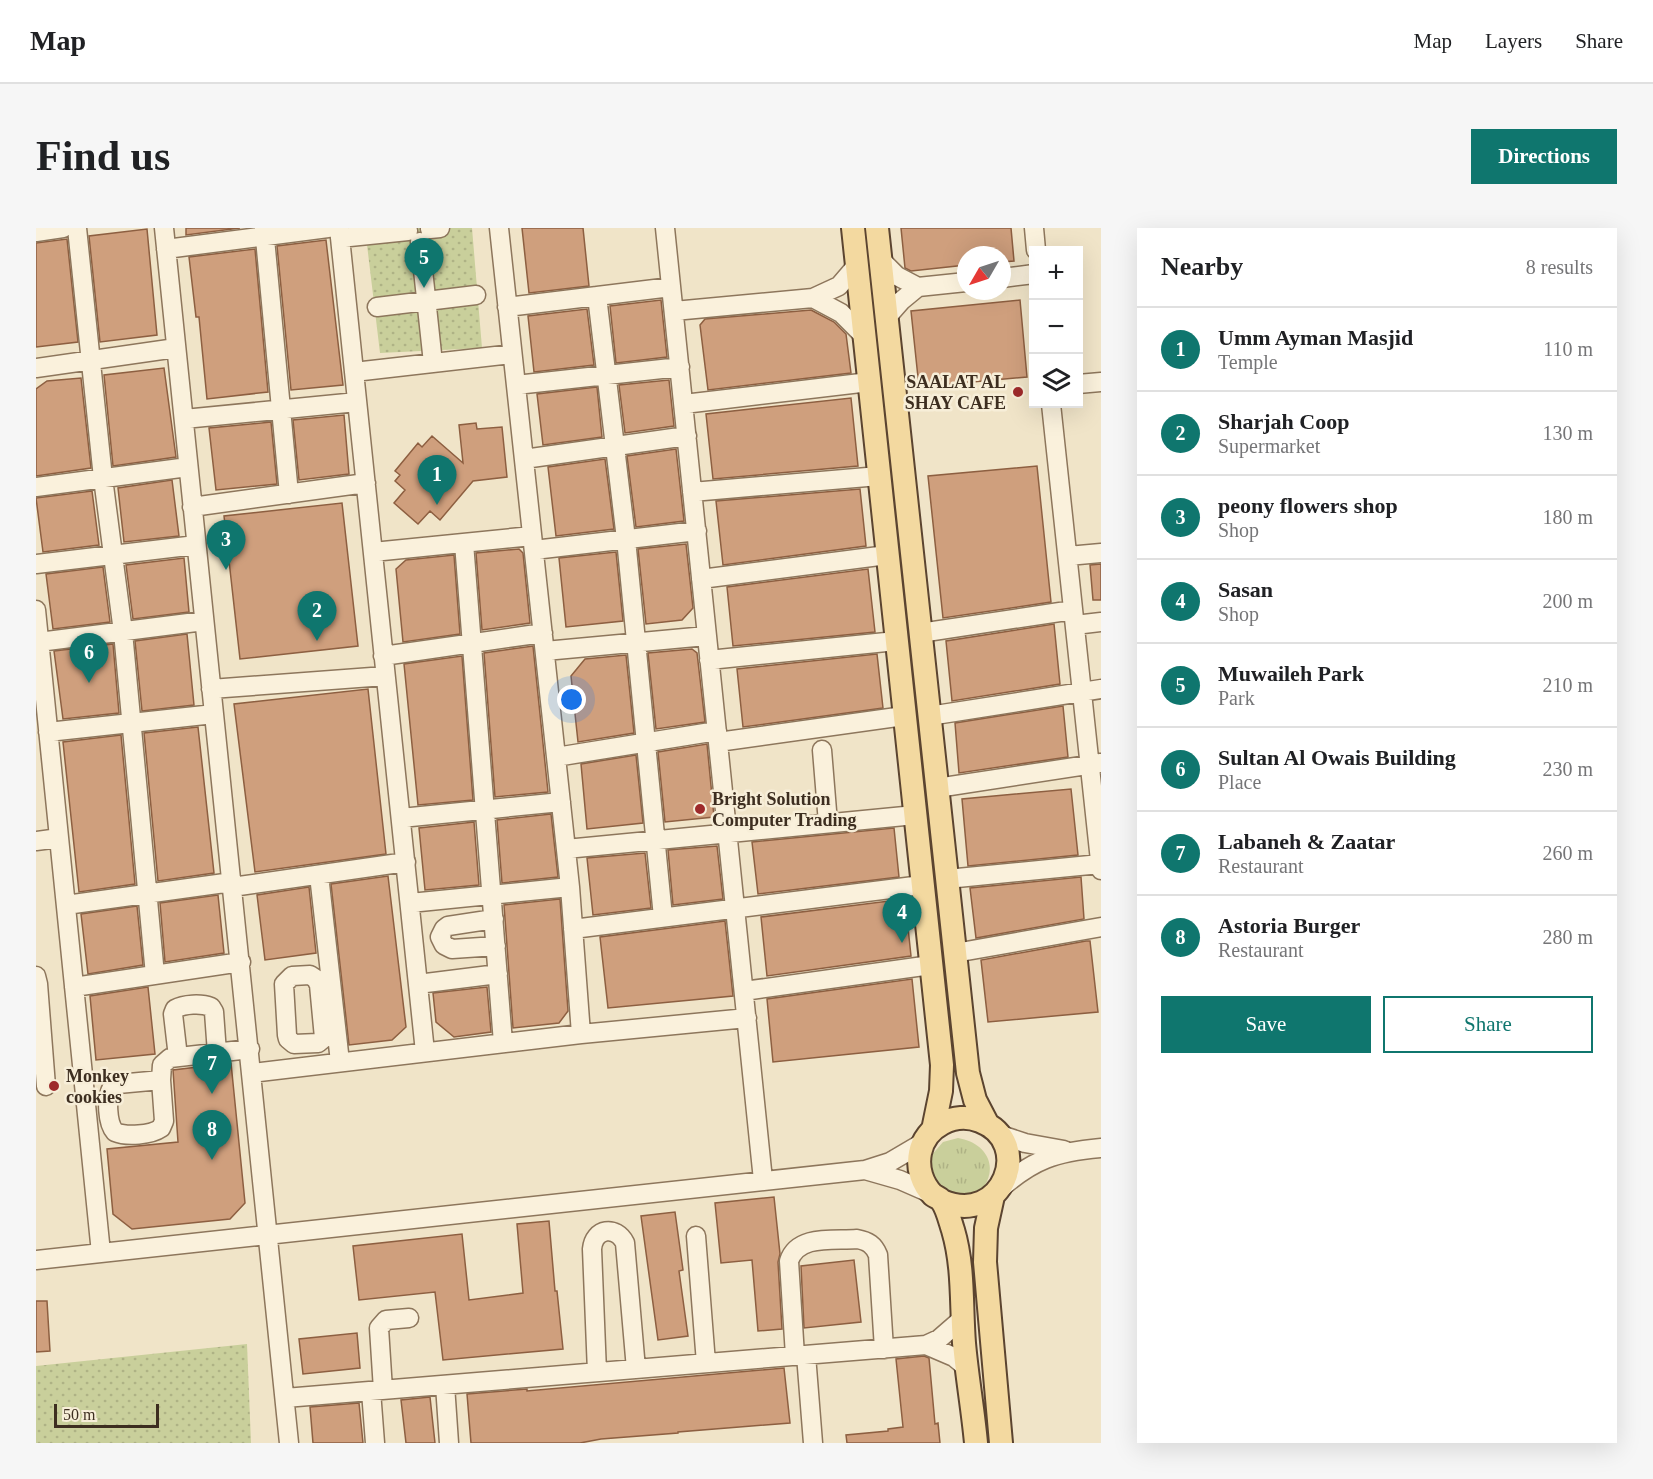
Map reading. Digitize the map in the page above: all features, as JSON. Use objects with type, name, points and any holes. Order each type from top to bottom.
[{"type":"main road","points":[[853,228],[942,1078],[939,1104],[920,1152],[921,1175],[925,1185],[937,1197],[952,1229],[959,1258],[966,1367],[976,1443]]},
{"type":"main road","points":[[878,228],[968,1073],[975,1100],[1003,1142],[1008,1161],[1007,1172],[996,1193],[986,1228],[985,1262],[1001,1443]]},
{"type":"main road","points":[[897,645],[906,658],[910,670],[915,710],[921,716],[929,716]]},
{"type":"main road","points":[[928,1136],[950,1119],[969,1118],[993,1129]]},
{"type":"main road","points":[[937,1197],[962,1207],[974,1206],[996,1193]]},
{"type":"street","points":[[36,232],[63,228]]},
{"type":"street","points":[[77,228],[103,478],[123,632],[155,975]]},
{"type":"street","points":[[164,228],[290,1443]]},
{"type":"street","points":[[499,228],[570,887],[581,1034]]},
{"type":"street","points":[[665,228],[763,1180]]},
{"type":"street","points":[[1034,228],[1036,246]]},
{"type":"street","points":[[166,249],[265,232],[423,231],[426,301],[433,363]]},
{"type":"street","points":[[265,232],[289,494]]},
{"type":"street","points":[[336,232],[354,372],[425,1053]]},
{"type":"street","points":[[881,260],[897,276],[918,287]]},
{"type":"street","points":[[674,311],[813,298],[838,286],[857,265]]},
{"type":"street","points":[[1011,277],[1029,275]]},
{"type":"street","points":[[887,317],[918,287],[957,283]]},
{"type":"street","points":[[507,307],[671,287]]},
{"type":"street","points":[[377,307],[476,295]]},
{"type":"street","points":[[597,296],[626,539],[663,917]]},
{"type":"street","points":[[813,298],[842,313],[864,336]]},
{"type":"street","points":[[36,368],[176,348]]},
{"type":"street","points":[[354,372],[512,354]]},
{"type":"street","points":[[516,385],[680,367]]},
{"type":"street","points":[[684,404],[869,382]]},
{"type":"street","points":[[1083,384],[1101,382]]},
{"type":"street","points":[[184,419],[357,402]]},
{"type":"street","points":[[1051,408],[1082,691],[1096,763],[1101,870]]},
{"type":"street","points":[[524,459],[687,436]]},
{"type":"street","points":[[36,487],[188,467]]},
{"type":"street","points":[[692,492],[879,476]]},
{"type":"street","points":[[192,507],[366,483]]},
{"type":"street","points":[[373,552],[464,543],[626,539],[696,531]]},
{"type":"street","points":[[464,543],[503,1043]]},
{"type":"street","points":[[36,564],[196,545]]},
{"type":"street","points":[[1068,556],[1101,553]]},
{"type":"street","points":[[701,579],[887,555]]},
{"type":"street","points":[[36,610],[45,739],[59,838],[101,1253]]},
{"type":"street","points":[[920,633],[1074,617],[1101,622]]},
{"type":"street","points":[[39,654],[123,632],[204,621]]},
{"type":"street","points":[[383,656],[543,633]]},
{"type":"street","points":[[545,651],[706,636]]},
{"type":"street","points":[[709,660],[897,645]]},
{"type":"street","points":[[211,689],[386,676]]},
{"type":"street","points":[[929,716],[1101,689]]},
{"type":"street","points":[[45,739],[132,724],[214,714]]},
{"type":"street","points":[[556,757],[646,743],[904,716]]},
{"type":"street","points":[[822,750],[828,823]]},
{"type":"street","points":[[937,788],[1096,763]]},
{"type":"street","points":[[401,818],[561,802]]},
{"type":"street","points":[[566,849],[915,815]]},
{"type":"street","points":[[36,841],[59,838]]},
{"type":"street","points":[[66,905],[319,875],[406,862]]},
{"type":"street","points":[[947,879],[1100,864]]},
{"type":"street","points":[[319,875],[330,1028],[340,1062]]},
{"type":"street","points":[[573,929],[922,885]]},
{"type":"street","points":[[410,903],[570,887]]},
{"type":"street","points":[[494,920],[448,926],[440,937],[444,945],[452,949],[496,946]]},
{"type":"street","points":[[955,953],[1101,927]]},
{"type":"street","points":[[74,987],[241,962]]},
{"type":"street","points":[[744,991],[931,965]]},
{"type":"street","points":[[418,984],[498,974]]},
{"type":"street","points":[[36,976],[46,1086]]},
{"type":"street","points":[[178,1057],[173,1014],[180,1006],[205,1005],[211,1007],[214,1012],[217,1053]]},
{"type":"street","points":[[252,1073],[581,1034],[747,1018]]},
{"type":"street","points":[[161,1080],[161,1069],[164,1062],[170,1058],[250,1050]]},
{"type":"street","points":[[993,1129],[1025,1143],[1069,1151]]},
{"type":"street","points":[[36,1260],[865,1170],[902,1156],[928,1136]]},
{"type":"street","points":[[996,1193],[1011,1179],[1038,1161],[1069,1151],[1101,1148]]},
{"type":"street","points":[[865,1170],[900,1180],[937,1197]]},
{"type":"street","points":[[597,1372],[592,1249],[596,1236],[609,1230],[622,1237],[625,1243],[636,1369]]},
{"type":"street","points":[[696,1236],[706,1363]]},
{"type":"street","points":[[813,1443],[789,1261],[794,1251],[807,1242],[857,1239],[864,1240],[875,1248],[878,1255],[884,1348]]},
{"type":"street","points":[[375,1443],[379,1328],[386,1320],[409,1318]]},
{"type":"street","points":[[285,1398],[926,1345],[939,1339],[962,1319]]},
{"type":"street","points":[[926,1345],[954,1358],[966,1367]]},
{"type":"street","points":[[445,1385],[449,1443]]},
{"type":"green space","points":[[365,228],[472,228],[482,348],[380,353]]},
{"type":"green space","points":[[958,1138],[979,1147],[989,1163],[990,1172],[987,1182],[971,1199],[932,1187],[930,1157],[943,1142]]},
{"type":"green space","points":[[247,1344],[251,1443],[36,1443],[36,1366]]},
{"type":"building","points":[[186,228],[240,228],[186,235]]},
{"type":"building","points":[[522,228],[583,228],[589,286],[529,293]]},
{"type":"building","points":[[901,228],[1011,228],[1014,261],[1011,261],[1011,246],[957,246],[957,266],[911,271],[905,268]]},
{"type":"building","points":[[147,229],[157,335],[100,342],[89,236]]},
{"type":"building","points":[[67,239],[78,342],[36,347],[36,243]]},
{"type":"building","points":[[326,240],[343,385],[291,390],[277,246]]},
{"type":"building","points":[[255,249],[268,392],[207,399],[199,317],[196,317],[189,257]]},
{"type":"building","points":[[661,300],[667,357],[616,363],[610,306]]},
{"type":"building","points":[[1020,300],[1027,377],[919,387],[911,311]]},
{"type":"building","points":[[587,309],[594,365],[534,372],[528,316]]},
{"type":"building","points":[[811,310],[834,322],[846,334],[851,373],[708,390],[700,325],[705,319]]},
{"type":"building","points":[[164,368],[176,457],[113,466],[104,375]]},
{"type":"building","points":[[81,378],[91,468],[36,476],[36,389],[47,381]]},
{"type":"building","points":[[669,380],[674,426],[625,433],[619,385]]},
{"type":"building","points":[[597,387],[602,437],[543,445],[537,394]]},
{"type":"building","points":[[851,398],[858,466],[713,479],[706,414]]},
{"type":"building","points":[[344,415],[349,474],[299,480],[293,420]]},
{"type":"building","points":[[271,422],[277,484],[216,490],[209,428]]},
{"type":"building","points":[[476,423],[477,429],[502,427],[507,477],[473,481],[440,520],[430,511],[418,524],[394,503],[405,490],[395,481],[400,475],[395,471],[418,443],[422,447],[432,436],[463,463],[459,425]]},
{"type":"building","points":[[676,449],[684,521],[636,527],[627,456]]},
{"type":"building","points":[[605,459],[614,529],[556,536],[548,467]]},
{"type":"building","points":[[1037,466],[1051,602],[943,618],[928,476]]},
{"type":"building","points":[[172,480],[179,536],[124,542],[118,488]]},
{"type":"building","points":[[860,489],[866,546],[723,565],[716,501]]},
{"type":"building","points":[[92,491],[99,545],[43,552],[36,498]]},
{"type":"building","points":[[342,503],[358,646],[240,659],[224,516]]},
{"type":"building","points":[[686,544],[693,608],[682,620],[646,624],[638,549]]},
{"type":"building","points":[[519,549],[523,553],[530,623],[482,630],[476,553]]},
{"type":"building","points":[[616,552],[623,621],[566,627],[559,558]]},
{"type":"building","points":[[454,555],[460,634],[403,642],[396,569],[406,560]]},
{"type":"building","points":[[184,558],[189,612],[133,619],[126,565]]},
{"type":"building","points":[[1101,564],[1101,600],[1093,600],[1090,565]]},
{"type":"building","points":[[103,567],[110,622],[53,629],[46,574]]},
{"type":"building","points":[[868,569],[875,632],[733,646],[727,587]]},
{"type":"building","points":[[1054,624],[1060,684],[952,701],[946,641]]},
{"type":"building","points":[[187,634],[194,705],[142,711],[135,641]]},
{"type":"building","points":[[113,644],[119,713],[63,719],[54,651]]},
{"type":"building","points":[[533,646],[548,792],[495,797],[484,653]]},
{"type":"building","points":[[692,649],[697,653],[705,722],[656,729],[648,653]]},
{"type":"building","points":[[877,654],[883,708],[743,727],[737,669]]},
{"type":"building","points":[[626,655],[634,733],[578,742],[571,676],[585,659]]},
{"type":"building","points":[[462,656],[473,800],[418,805],[404,664]]},
{"type":"building","points":[[368,689],[386,854],[255,872],[234,704]]},
{"type":"building","points":[[1063,706],[1068,757],[959,773],[955,723]]},
{"type":"building","points":[[198,727],[214,873],[158,881],[144,733]]},
{"type":"building","points":[[121,735],[135,884],[79,892],[63,742]]},
{"type":"building","points":[[707,744],[714,817],[665,822],[658,752]]},
{"type":"building","points":[[636,755],[643,823],[587,829],[581,764]]},
{"type":"building","points":[[1071,789],[1078,855],[968,866],[962,799]]},
{"type":"building","points":[[551,814],[558,877],[502,883],[497,820]]},
{"type":"building","points":[[474,822],[479,885],[425,890],[419,828]]},
{"type":"building","points":[[894,828],[899,877],[758,894],[752,842]]},
{"type":"building","points":[[717,846],[723,899],[673,905],[668,850]]},
{"type":"building","points":[[645,853],[651,908],[593,915],[587,858]]},
{"type":"building","points":[[388,876],[406,1027],[392,1040],[349,1045],[331,884]]},
{"type":"building","points":[[1081,877],[1084,919],[976,938],[970,888]]},
{"type":"building","points":[[309,887],[316,953],[265,960],[257,895]]},
{"type":"building","points":[[218,895],[224,953],[165,962],[160,903]]},
{"type":"building","points":[[560,899],[568,1011],[559,1023],[513,1028],[504,905]]},
{"type":"building","points":[[905,899],[911,956],[767,976],[761,917]]},
{"type":"building","points":[[137,906],[143,965],[88,974],[81,914]]},
{"type":"building","points":[[725,921],[733,996],[608,1008],[600,937]]},
{"type":"building","points":[[1090,941],[1098,1012],[988,1022],[981,960]]},
{"type":"building","points":[[912,979],[919,1047],[773,1062],[767,999]]},
{"type":"building","points":[[148,987],[155,1054],[96,1060],[90,996]]},
{"type":"building","points":[[487,987],[491,1032],[454,1037],[436,1022],[433,993]]},
{"type":"building","points":[[231,1063],[245,1203],[230,1219],[132,1229],[113,1214],[107,1149],[178,1142],[173,1070]]},
{"type":"building","points":[[774,1197],[780,1254],[778,1262],[782,1329],[758,1331],[752,1260],[721,1263],[715,1203]]},
{"type":"building","points":[[675,1212],[683,1270],[679,1271],[688,1336],[658,1340],[641,1216]]},
{"type":"building","points":[[549,1221],[563,1349],[443,1360],[435,1292],[359,1300],[353,1246],[462,1234],[469,1300],[523,1293],[517,1224]]},
{"type":"building","points":[[854,1260],[861,1322],[804,1328],[801,1266]]},
{"type":"building","points":[[36,1301],[47,1301],[50,1351],[36,1352]]},
{"type":"building","points":[[357,1333],[360,1368],[303,1374],[299,1339]]},
{"type":"building","points":[[924,1356],[929,1358],[935,1424],[938,1423],[940,1443],[847,1443],[846,1435],[888,1431],[888,1429],[903,1427],[896,1359]]},
{"type":"building","points":[[784,1368],[790,1423],[601,1439],[580,1443],[471,1443],[467,1394],[527,1389],[527,1391]]},
{"type":"building","points":[[430,1397],[435,1443],[406,1443],[401,1400]]},
{"type":"building","points":[[359,1403],[363,1443],[313,1443],[310,1407]]},
{"type":"place","name":"Muwaileh Park","points":[[424,288]]},
{"type":"place","name":"SAALAT AL SHAY CAFE","points":[[1018,392]]},
{"type":"place","name":"Umm Ayman Masjid","points":[[437,505]]},
{"type":"place","name":"peony flowers shop","points":[[226,570]]},
{"type":"place","name":"Sharjah Coop","points":[[317,641]]},
{"type":"place","name":"Sultan Al Owais Building","points":[[89,683]]},
{"type":"place","name":"Bright Solution Computer Trading","points":[[700,809]]},
{"type":"place","name":"Sasan","points":[[902,943]]},
{"type":"place","name":"Monkey cookies","points":[[54,1086]]},
{"type":"place","name":"Labaneh & Zaatar","points":[[212,1094]]},
{"type":"place","name":"Astoria Burger","points":[[212,1160]]}]
